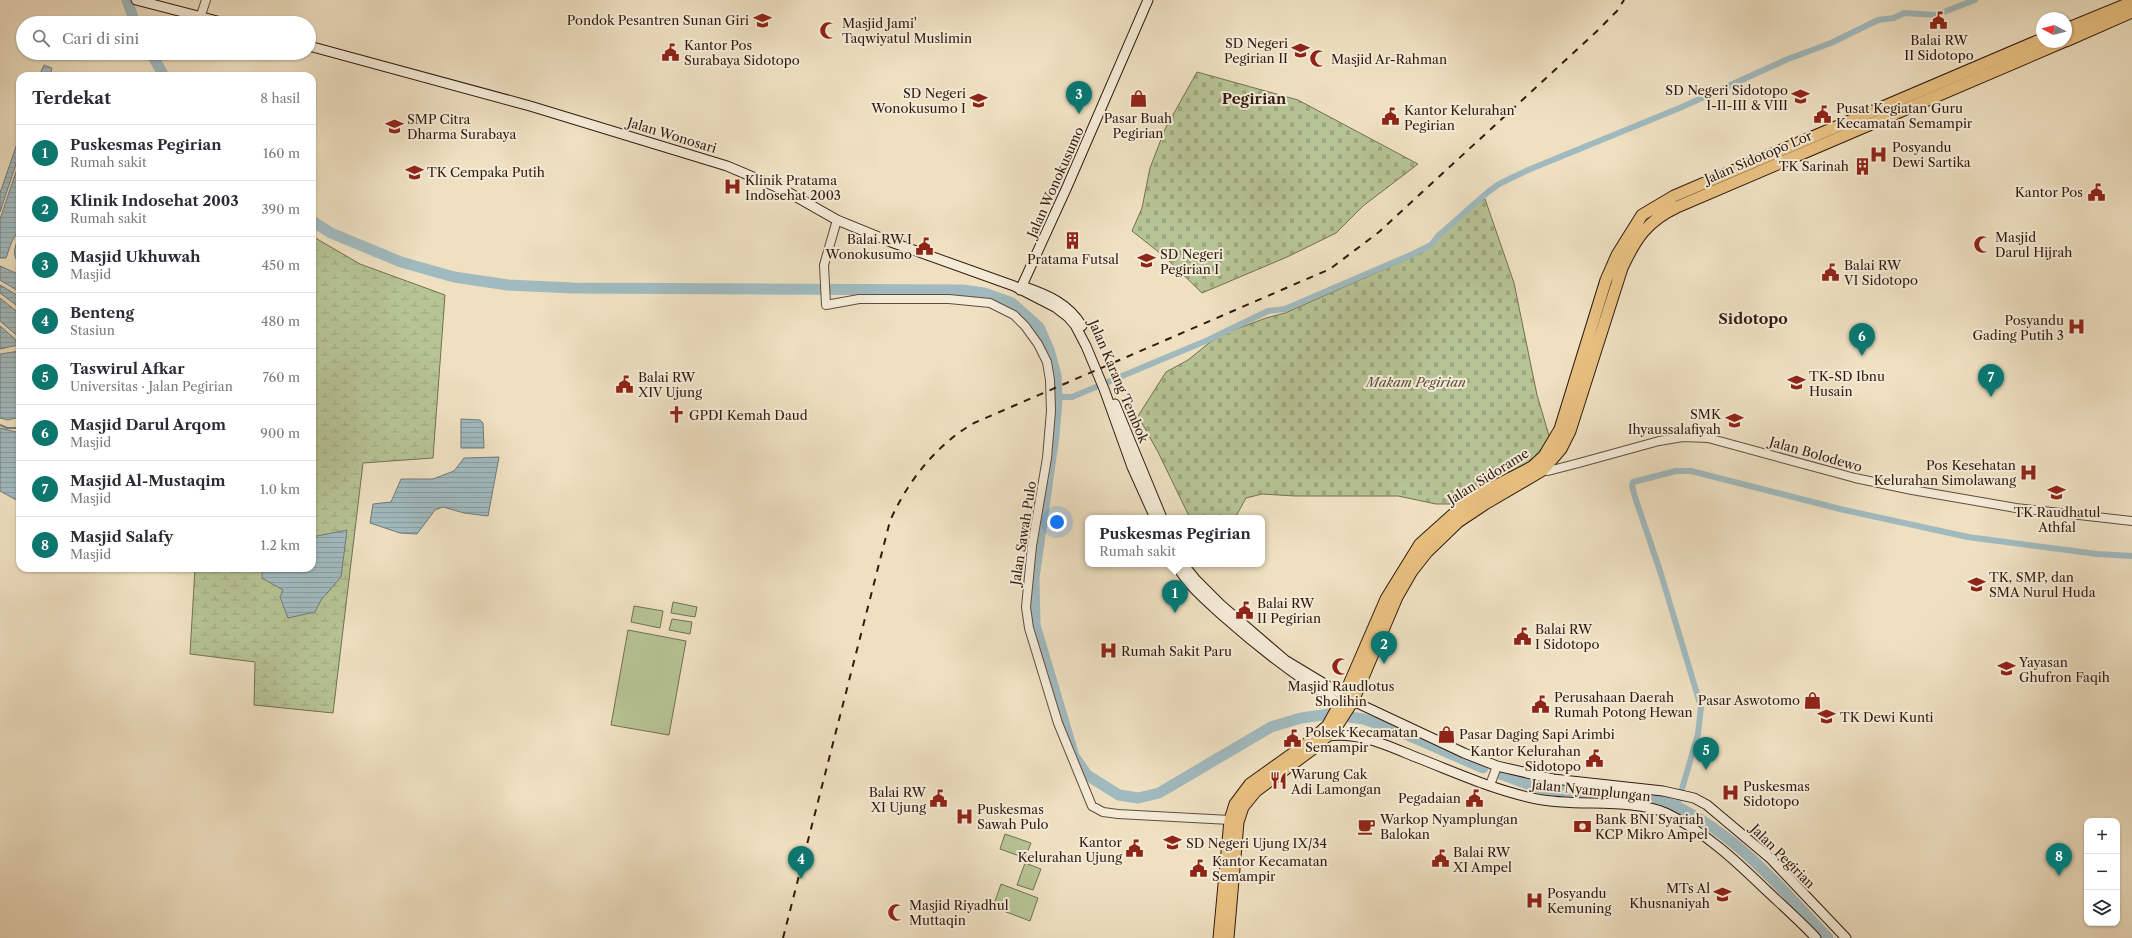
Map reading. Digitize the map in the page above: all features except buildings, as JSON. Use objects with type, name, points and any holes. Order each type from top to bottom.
[{"type":"highway","points":[[2072,27],[2132,2]]},
{"type":"highway","points":[[2072,38],[2132,12]]},
{"type":"highway","name":"Jalan Sidotopo Lor","points":[[1642,215],[1674,196],[2036,43]]},
{"type":"highway","name":"Jalan Sidotopo Lor","points":[[1645,229],[1652,221],[1677,207],[2049,48]]},
{"type":"highway","name":"Jalan Sidorame","points":[[1342,709],[1397,597],[1412,571],[1427,552],[1458,522],[1538,468],[1561,449],[1570,431],[1612,282],[1617,255],[1642,215]]},
{"type":"highway","name":"Jalan Sidorame","points":[[1612,282],[1629,252],[1645,229]]},
{"type":"highway","points":[[1220,938],[1230,820],[1235,804],[1250,784],[1310,742],[1342,709]]},
{"type":"highway","points":[[1228,938],[1238,822],[1243,807],[1256,790],[1328,736],[1342,709]]},
{"type":"main road","points":[[136,0],[202,16]]},
{"type":"main road","name":"Jalan Wonokusumo","points":[[1019,287],[1074,173],[1148,0]]},
{"type":"main road","name":"Jalan Wonosari","points":[[316,48],[530,106],[686,152],[727,166],[786,191],[837,220],[912,250],[1019,287]]},
{"type":"main road","name":"Jalan Karang Tembok","points":[[1019,287],[1060,302],[1074,314],[1105,384],[1154,515]]},
{"type":"main road","name":"Jalan Karang Tembok","points":[[1142,480],[1160,515]]},
{"type":"main road","points":[[1178,567],[1184,578],[1204,599],[1259,647],[1342,709]]},
{"type":"main road","points":[[1186,567],[1208,592],[1264,644],[1298,668],[1342,709]]},
{"type":"main road","name":"Jalan Pegirian","points":[[1342,709],[1459,750],[1497,766],[1562,781],[1626,786],[1680,794],[1707,805],[1737,828],[1770,858],[1846,938]]},
{"type":"main road","name":"Jalan Nyamplungan","points":[[1328,736],[1352,735],[1371,739],[1490,785],[1538,799],[1637,806],[1665,813],[1703,835],[1728,854],[1816,938]]},
{"type":"street","points":[[202,16],[206,0]]},
{"type":"street","name":"Jalan Sawah Pulo","points":[[837,220],[824,265],[826,301],[859,299],[963,300],[990,303],[1014,315],[1025,326],[1038,344],[1047,362],[1050,380],[1051,411],[1047,458],[1032,546],[1026,607],[1029,628],[1047,688],[1076,772],[1092,806],[1103,812],[1230,820]]},
{"type":"street","name":"Jalan Bolodewo","points":[[1538,468],[1579,463],[1659,441],[1683,438],[1708,438],[1855,478],[1912,490],[2016,508],[2132,521]]},
{"type":"street","points":[[1490,785],[1497,766]]},
{"type":"green space","points":[[1197,72],[1298,100],[1418,164],[1363,206],[1336,233],[1287,257],[1202,293],[1165,257],[1132,231],[1142,208],[1150,168],[1165,129]]},
{"type":"green space","name":"Makam Pegirian","points":[[1485,199],[1514,283],[1537,395],[1550,439],[1534,457],[1521,468],[1494,476],[1460,504],[1436,504],[1398,496],[1295,496],[1262,494],[1246,498],[1237,515],[1189,515],[1158,452],[1138,416],[1166,372],[1188,360],[1223,334],[1266,318],[1285,313],[1423,252],[1476,204]]},
{"type":"green space","points":[[316,238],[360,264],[445,295],[433,458],[363,463],[333,713],[254,705],[255,662],[190,654],[195,572],[316,572]]},
{"type":"green space","points":[[673,602],[697,607],[695,617],[671,613]]},
{"type":"green space","points":[[634,606],[663,611],[660,628],[631,622]]},
{"type":"green space","points":[[672,619],[692,622],[690,634],[669,630]]},
{"type":"green space","points":[[628,630],[686,641],[669,735],[611,725]]},
{"type":"green space","points":[[1005,834],[1031,843],[1025,858],[1000,849]]},
{"type":"green space","points":[[1025,863],[1041,869],[1033,890],[1017,885]]},
{"type":"green space","points":[[1001,884],[1038,898],[1030,921],[993,907]]},
{"type":"water","points":[[44,65],[52,68],[51,72],[41,72]]},
{"type":"water","points":[[16,147],[16,164],[0,212],[0,193]]},
{"type":"water","points":[[16,172],[16,234],[6,258],[0,258],[0,219]]},
{"type":"water","points":[[0,266],[16,273],[16,290],[0,280]]},
{"type":"water","points":[[0,285],[16,295],[16,305],[0,293]]},
{"type":"water","points":[[0,298],[16,311],[16,335],[0,321]]},
{"type":"water","points":[[0,326],[15,339],[16,345],[0,349]]},
{"type":"water","points":[[16,352],[16,418],[8,420],[0,418],[0,354]]},
{"type":"water","points":[[461,419],[480,420],[483,423],[484,448],[461,448]]},
{"type":"water","points":[[0,428],[16,432],[16,500],[0,491]]},
{"type":"water","points":[[499,457],[488,516],[464,513],[443,507],[435,510],[417,534],[400,533],[370,523],[373,504],[391,502],[401,479],[433,479],[454,471],[464,458]]},
{"type":"water","points":[[347,530],[341,577],[321,600],[315,612],[288,618],[280,597],[283,590],[262,578],[262,572],[316,572],[316,536]]},
{"type":"waterway","points":[[127,0],[133,16]]},
{"type":"waterway","points":[[1057,397],[1072,397],[1208,340],[1268,311],[1285,309],[1413,254],[1431,245],[1438,236],[1488,192],[1499,184],[1528,170],[1682,107],[1788,59],[1831,43],[1878,20],[1894,18],[1904,13],[1936,15],[1975,0]]},
{"type":"waterway","points":[[155,60],[162,72]]},
{"type":"waterway","points":[[316,224],[331,233],[401,262],[454,277],[508,285],[573,288],[962,290],[984,293],[1012,303],[1039,327],[1049,350],[1056,375],[1057,400],[1054,436],[1034,578],[1035,625],[1074,756],[1087,775],[1119,795],[1138,798],[1159,793],[1271,727],[1301,718],[1330,714],[1363,719],[1394,729],[1483,768]]},
{"type":"waterway","points":[[0,425],[7,428],[16,428]]},
{"type":"waterway","points":[[1677,806],[1698,734],[1701,707],[1661,574],[1635,497],[1632,486],[1633,482],[1676,471],[1691,471],[1840,509],[1968,537],[2097,554],[2132,556]]},
{"type":"waterway","points":[[1497,773],[1540,788],[1635,794],[1673,805],[1698,818],[1723,835],[1746,854],[1789,896],[1828,938]]},
{"type":"railway","points":[[783,938],[890,521],[905,492],[924,465],[948,442],[974,423],[1330,269],[1379,232],[1595,33],[1617,11],[1624,0]]},
{"type":"place","name":"Pondok Pesantren Sunan Giri","points":[[762,20]]},
{"type":"place","name":"Balai RW II Sidotopo","points":[[1939,21]]},
{"type":"place","name":"Masjid Jami' Taqwiyatul Muslimin","points":[[829,30]]},
{"type":"place","name":"SD Negeri Pegirian II","points":[[1301,50]]},
{"type":"place","name":"Kantor Pos Surabaya Sidotopo","points":[[671,52]]},
{"type":"place","name":"Masjid Ar-Rahman","points":[[1318,59]]},
{"type":"place","name":"SD Negeri Sidotopo I-II-III & VIII","points":[[1801,97]]},
{"type":"place","name":"Pasar Buah Pegirian","points":[[1138,99]]},
{"type":"place","name":"SD Negeri Wonokusumo I","points":[[979,100]]},
{"type":"place","name":"Masjid Ukhuwah","points":[[1079,114]]},
{"type":"place","name":"Pusat Kegiatan Guru Kecamatan Semampir","points":[[1823,115]]},
{"type":"place","name":"Kantor Kelurahan Pegirian","points":[[1391,117]]},
{"type":"place","name":"SMP Citra Dharma Surabaya","points":[[394,126]]},
{"type":"place","name":"Posyandu Dewi Sartika","points":[[1879,154]]},
{"type":"place","name":"TK Sarinah","points":[[1862,166]]},
{"type":"place","name":"TK Cempaka Putih","points":[[414,172]]},
{"type":"place","name":"Klinik Pratama Indosehat 2003","points":[[732,187]]},
{"type":"place","name":"Kantor Pos","points":[[2096,192]]},
{"type":"place","name":"Pratama Futsal","points":[[1073,240]]},
{"type":"place","name":"Masjid Darul Hijrah","points":[[1982,244]]},
{"type":"place","name":"Balai RW I Wonokusumo","points":[[925,246]]},
{"type":"place","name":"SD Negeri Pegirian I","points":[[1147,261]]},
{"type":"place","name":"Balai RW VI Sidotopo","points":[[1831,272]]},
{"type":"place","name":"Posyandu Gading Putih 3","points":[[2077,327]]},
{"type":"place","name":"Masjid Darul Arqom","points":[[1862,356]]},
{"type":"place","name":"TK-SD Ibnu Husain","points":[[1796,383]]},
{"type":"place","name":"Balai RW XIV Ujung","points":[[625,384]]},
{"type":"place","name":"Masjid Al-Mustaqim","points":[[1991,397]]},
{"type":"place","name":"GPDI Kemah Daud","points":[[676,415]]},
{"type":"place","name":"SMK Ihyaussalafiyah","points":[[1734,421]]},
{"type":"place","name":"Pos Kesehatan Kelurahan Simolawang","points":[[2029,472]]},
{"type":"place","name":"TK Raudhatul Athfal","points":[[2057,493]]},
{"type":"place","name":"TK, SMP, dan SMA Nurul Huda","points":[[1976,584]]},
{"type":"place","name":"Balai RW II Pegirian","points":[[1244,610]]},
{"type":"place","name":"Puskesmas Pegirian","points":[[1175,613]]},
{"type":"place","name":"Balai RW I Sidotopo","points":[[1522,636]]},
{"type":"place","name":"Rumah Sakit Paru","points":[[1108,651]]},
{"type":"place","name":"Klinik Indosehat 2003","points":[[1384,664]]},
{"type":"place","name":"Masjid Raudlotus Sholihin","points":[[1341,667]]},
{"type":"place","name":"Yayasan Ghufron Faqih","points":[[2006,669]]},
{"type":"place","name":"Pasar Aswotomo","points":[[1813,700]]},
{"type":"place","name":"Perusahaan Daerah Rumah Potong Hewan","points":[[1541,704]]},
{"type":"place","name":"TK Dewi Kunti","points":[[1827,717]]},
{"type":"place","name":"Pasar Daging Sapi Arimbi","points":[[1446,734]]},
{"type":"place","name":"Polsek Kecamatan Semampir","points":[[1292,739]]},
{"type":"place","name":"Kantor Kelurahan Sidotopo","points":[[1594,758]]},
{"type":"place","name":"Taswirul Afkar","points":[[1706,770]]},
{"type":"place","name":"Warung Cak Adi Lamongan","points":[[1278,781]]},
{"type":"place","name":"Puskesmas Sidotopo","points":[[1730,793]]},
{"type":"place","name":"Pegadaian","points":[[1474,798]]},
{"type":"place","name":"Balai RW XI Ujung","points":[[939,799]]},
{"type":"place","name":"Puskesmas Sawah Pulo","points":[[964,816]]},
{"type":"place","name":"Warkop Nyamplungan Balokan","points":[[1367,826]]},
{"type":"place","name":"Bank BNI Syariah KCP Mikro Ampel","points":[[1582,826]]},
{"type":"place","name":"SD Negeri Ujung IX/34","points":[[1173,843]]},
{"type":"place","name":"Kantor Kelurahan Ujung","points":[[1135,849]]},
{"type":"place","name":"Balai RW XI Ampel","points":[[1440,859]]},
{"type":"place","name":"Kantor Kecamatan Semampir","points":[[1199,868]]},
{"type":"place","name":"Masjid Salafy","points":[[2059,876]]},
{"type":"place","name":"Benteng","points":[[801,879]]},
{"type":"place","name":"MTs Al Khusnaniyah","points":[[1723,895]]},
{"type":"place","name":"Posyandu Kemuning","points":[[1534,900]]},
{"type":"place","name":"Masjid Riyadhul Muttaqin","points":[[896,912]]},
{"type":"district","name":"Pegirian","points":[[1254,99]]},
{"type":"district","name":"Sidotopo","points":[[1753,319]]}]
